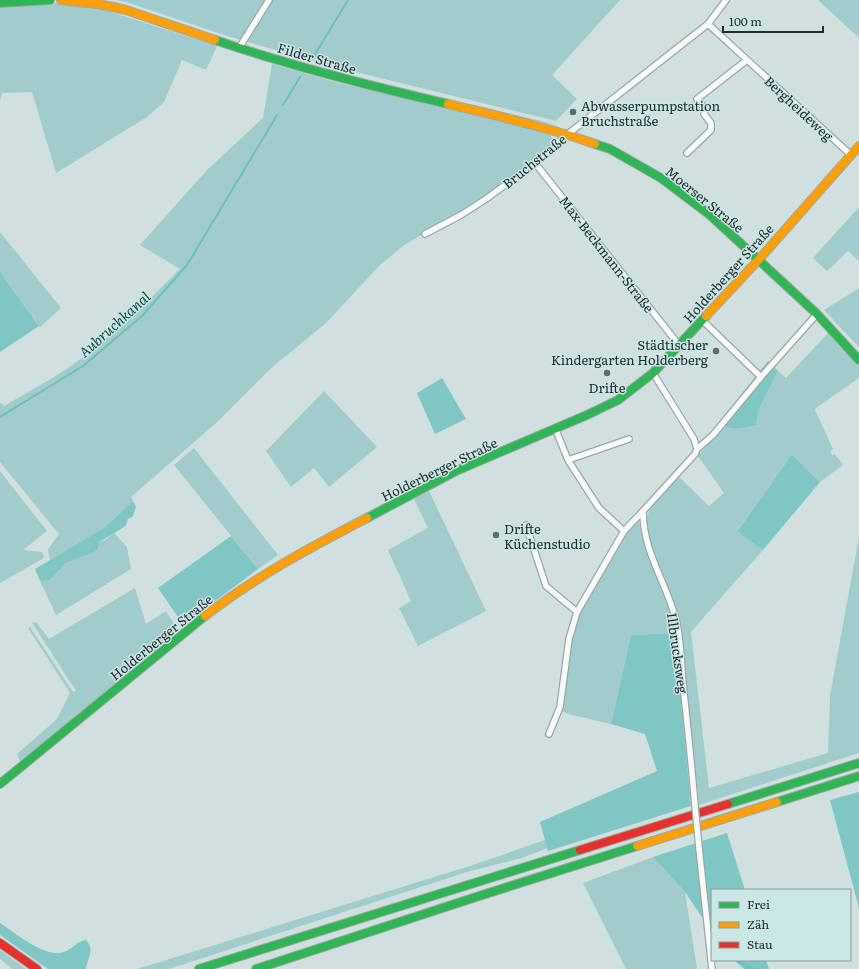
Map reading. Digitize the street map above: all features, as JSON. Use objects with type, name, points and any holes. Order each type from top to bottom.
[{"type":"main road","points":[[0,3],[50,0]]},
{"type":"main road","name":"Filder Straße","points":[[61,0],[99,4],[126,10],[239,48],[380,88],[520,121],[568,134]]},
{"type":"main road","name":"Moerser Straße","points":[[568,134],[610,149],[661,178],[710,216],[817,314],[859,360]]},
{"type":"main road","name":"Holderberger Straße","points":[[0,784],[183,633],[223,602],[265,574],[336,534],[456,471],[618,400],[653,373],[758,260],[859,146]]},
{"type":"main road","points":[[199,969],[859,763]]},
{"type":"main road","points":[[256,969],[476,897],[859,776]]},
{"type":"main road","points":[[0,943],[37,969]]},
{"type":"main road","points":[[263,969],[272,964]]},
{"type":"street","points":[[239,48],[269,0]]},
{"type":"street","name":"Bruchstraße","points":[[426,234],[461,215],[486,199],[535,162],[568,134],[708,24],[726,0]]},
{"type":"street","name":"Bergheideweg","points":[[708,24],[851,156]]},
{"type":"street","points":[[688,153],[711,130],[710,123],[704,114],[705,108],[697,99],[747,60]]},
{"type":"street","name":"Max-Beckmann-Straße","points":[[535,162],[679,345]]},
{"type":"street","points":[[549,734],[560,707],[569,639],[577,612],[624,531],[695,454],[697,449],[713,435],[761,377],[817,314]]},
{"type":"street","points":[[702,320],[761,377]]},
{"type":"street","points":[[653,373],[694,439],[697,449]]},
{"type":"street","points":[[554,428],[568,460],[599,508],[624,531]]},
{"type":"street","points":[[568,460],[629,439]]},
{"type":"street","name":"Illbrucksweg","points":[[643,511],[645,535],[648,548],[667,592],[676,621],[711,960]]},
{"type":"street","points":[[526,525],[546,586],[577,612]]},
{"type":"shaded area","points":[[94,0],[115,2],[237,42],[234,42]]},
{"type":"shaded area","points":[[116,0],[620,0],[552,75],[577,99],[556,121],[335,67],[227,36]]},
{"type":"shaded area","points":[[818,0],[859,0],[859,38]]},
{"type":"shaded area","points":[[57,3],[99,8],[217,46],[206,70],[182,60],[164,102],[147,117],[56,173],[32,92],[2,93],[0,101],[0,8]]},
{"type":"shaded area","points":[[272,64],[335,82],[549,133],[552,138],[549,147],[531,163],[490,193],[403,246],[380,265],[326,323],[269,370],[216,423],[131,497],[133,501],[105,527],[50,560],[48,549],[59,534],[0,462],[0,402],[4,406],[81,359],[125,322],[180,269],[140,245],[207,170],[263,118]]},
{"type":"shaded area","points":[[322,67],[559,126],[355,78],[322,69]]},
{"type":"shaded area","points":[[859,207],[859,261],[848,251],[827,271],[813,258]]},
{"type":"shaded area","points":[[0,232],[61,308],[40,327],[0,272]]},
{"type":"shaded area","points":[[0,272],[39,326],[0,352]]},
{"type":"shaded area","points":[[859,288],[859,347],[824,310]]},
{"type":"shaded area","points":[[829,332],[850,354],[859,367],[859,378],[815,410],[833,449],[830,451],[832,455],[835,454],[843,465],[820,482],[792,456],[737,530],[763,550],[691,632],[709,788],[828,753],[830,696],[859,537],[859,753],[699,805],[681,631],[669,590],[648,539],[647,518],[650,509],[656,500],[678,476],[709,506],[724,493],[698,454],[723,427],[756,425],[759,409],[778,371],[786,378]]},
{"type":"shaded area","points":[[768,361],[778,371],[759,409],[756,425],[732,428],[719,422]]},
{"type":"shaded area","points":[[442,378],[466,419],[435,434],[417,393]]},
{"type":"shaded area","points":[[324,391],[377,447],[329,487],[314,468],[291,487],[266,451]]},
{"type":"shaded area","points":[[194,448],[278,555],[258,569],[174,465]]},
{"type":"shaded area","points":[[792,455],[820,482],[763,550],[737,531]]},
{"type":"shaded area","points":[[0,471],[47,531],[23,550],[42,552],[44,558],[0,583]]},
{"type":"shaded area","points":[[429,491],[486,611],[418,646],[399,608],[411,601],[388,550],[428,528],[414,499]]},
{"type":"shaded area","points":[[133,501],[136,507],[133,516],[128,519],[124,527],[100,541],[98,549],[94,552],[66,563],[50,580],[40,581],[35,569],[105,527]]},
{"type":"shaded area","points":[[639,521],[645,547],[667,601],[675,633],[631,635],[611,724],[561,711],[571,639],[579,612],[619,544],[628,531]]},
{"type":"shaded area","points":[[114,533],[127,547],[131,569],[56,615],[40,581],[50,580],[66,563],[98,549],[100,541],[105,540]]},
{"type":"shaded area","points":[[231,536],[258,569],[186,623],[178,617],[158,588]]},
{"type":"shaded area","points":[[135,588],[146,624],[166,611],[176,627],[176,633],[24,760],[20,761],[17,754],[57,719],[70,693],[28,628],[30,627],[73,692],[76,691],[31,621],[36,622],[49,639]]},
{"type":"shaded area","points":[[675,633],[691,806],[548,851],[540,822],[657,771],[645,734],[611,724],[631,635]]},
{"type":"shaded area","points":[[859,792],[859,908],[830,800]]},
{"type":"shaded area","points":[[727,833],[745,889],[711,889],[711,931],[685,892],[653,857]]},
{"type":"shaded area","points":[[545,840],[548,848],[522,858],[467,872],[169,969],[137,969],[473,865]]},
{"type":"shaded area","points":[[653,857],[685,892],[697,969],[626,969],[583,883]]},
{"type":"shaded area","points":[[0,923],[30,944],[48,952],[64,952],[86,940],[90,947],[90,954],[86,969],[48,969],[0,935]]},
{"type":"shaded area","points":[[0,950],[26,969],[13,969],[0,959]]},
{"type":"shaded area","points":[[735,961],[766,961],[769,969],[744,969]]},
{"type":"waterway","name":"Aubruchkanal","points":[[314,56],[348,0]]},
{"type":"waterway","name":"Aubruchkanal","points":[[283,105],[300,77]]},
{"type":"waterway","name":"Aubruchkanal","points":[[0,417],[83,366],[142,316],[187,265],[277,115]]},
{"type":"waterway","points":[[738,961],[753,969]]},
{"type":"traffic: fast","points":[[0,3],[50,0]]},
{"type":"traffic: fast","points":[[215,40],[331,75],[448,104]]},
{"type":"traffic: fast","points":[[595,144],[610,149],[661,178],[710,215],[817,314],[859,360]]},
{"type":"traffic: fast","points":[[367,518],[456,471],[587,415],[618,400],[653,373],[706,316]]},
{"type":"traffic: fast","points":[[0,784],[205,616]]},
{"type":"traffic: fast","points":[[728,804],[859,763]]},
{"type":"traffic: fast","points":[[777,802],[859,776]]},
{"type":"traffic: fast","points":[[256,969],[637,846]]},
{"type":"traffic: fast","points":[[199,969],[580,850]]},
{"type":"traffic: slow","points":[[61,0],[99,4],[126,10],[215,40]]},
{"type":"traffic: slow","points":[[448,104],[540,127],[595,144]]},
{"type":"traffic: slow","points":[[706,316],[762,256],[859,146]]},
{"type":"traffic: slow","points":[[205,616],[244,588],[304,551],[367,518]]},
{"type":"traffic: slow","points":[[637,846],[777,802]]},
{"type":"traffic: jam","points":[[580,850],[728,804]]},
{"type":"traffic: jam","points":[[0,943],[37,969]]},
{"type":"place","name":"Abwasserpumpstation Bruchstraße","points":[[573,112]]},
{"type":"place","name":"Städtischer Kindergarten Holderberg","points":[[716,351]]},
{"type":"place","name":"Drifte","points":[[607,373]]},
{"type":"place","name":"Drifte Küchenstudio","points":[[496,535]]}]
